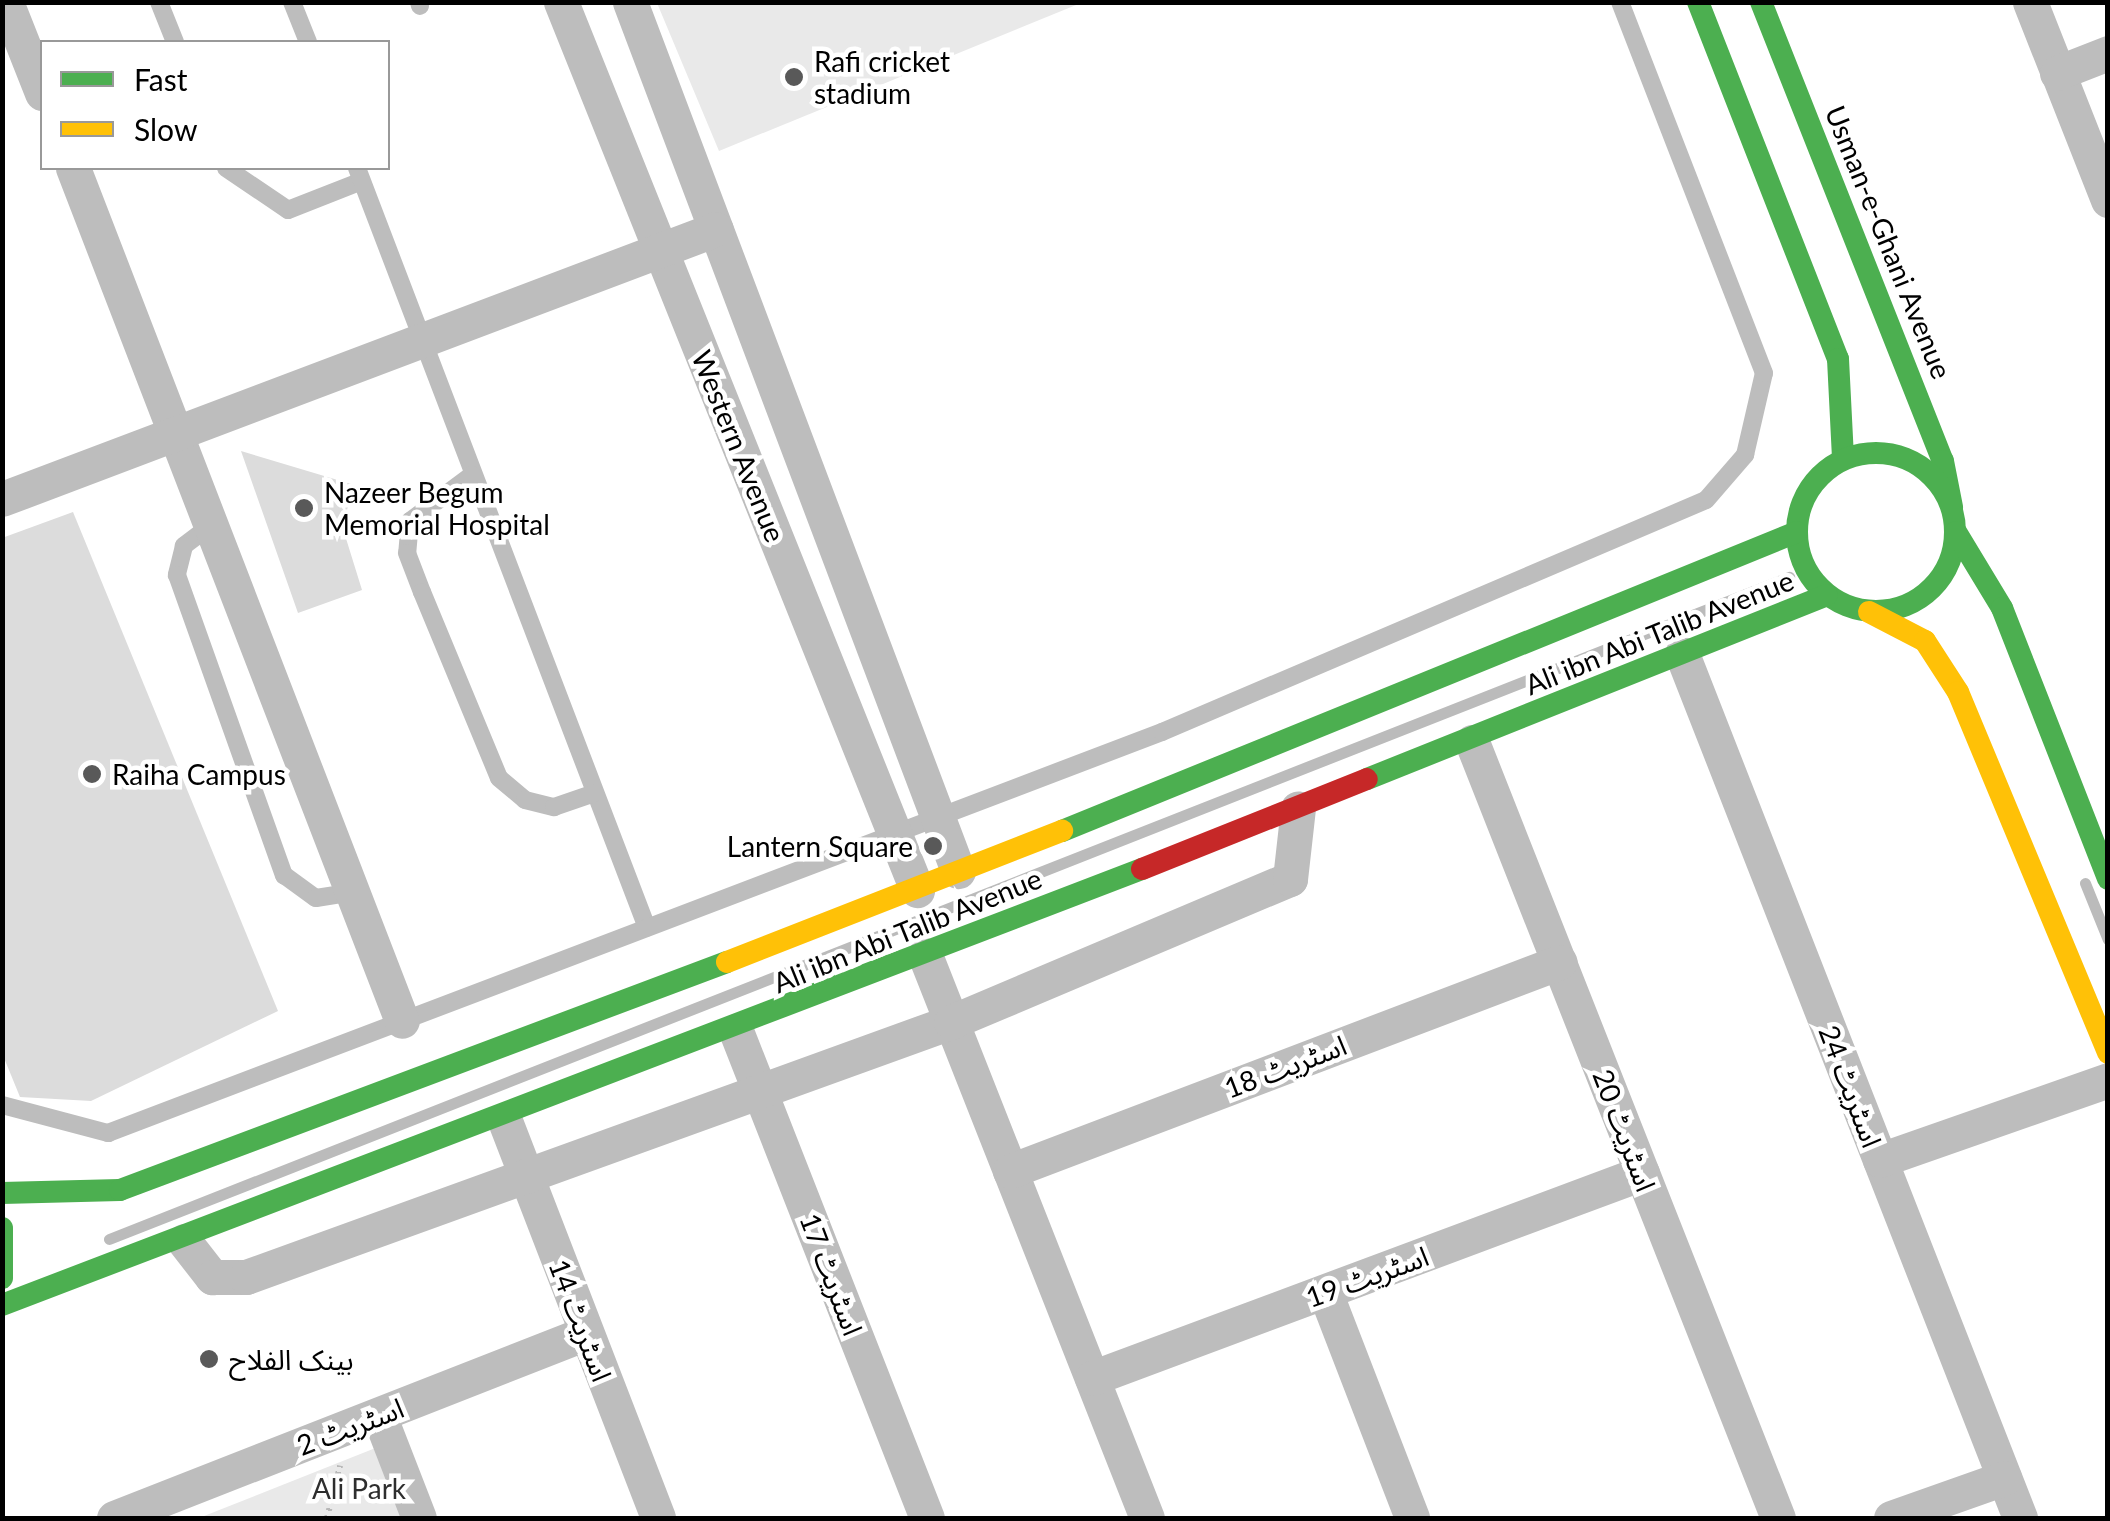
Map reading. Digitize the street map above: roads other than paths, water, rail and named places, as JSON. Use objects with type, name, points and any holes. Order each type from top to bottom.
[{"type":"main road","points":[[1698,2],[1838,359],[1843,460]]},
{"type":"main road","name":"Usman-e-Ghani Avenue","points":[[1761,2],[1943,460],[1952,507]]},
{"type":"main road","points":[[2108,878],[2002,608],[1956,532],[1952,507],[1920,465],[1896,454],[1843,460],[1809,489],[1796,532],[1805,567],[1827,595],[1925,640],[1958,692],[2108,1053]]},
{"type":"main road","name":"Ali ibn Abi Talib Avenue","points":[[2,1193],[120,1190],[916,890],[1796,532]]},
{"type":"main road","points":[[1869,612],[1919,600],[1939,582],[1956,532]]},
{"type":"main road","name":"Ali ibn Abi Talib Avenue","points":[[2,1305],[505,1121],[1472,742],[1827,595]]},
{"type":"main road","points":[[2,1228],[2,1278]]},
{"type":"street","points":[[6,2],[40,88]]},
{"type":"street","name":"Western Avenue","points":[[561,2],[916,890]]},
{"type":"street","name":"Western Avenue","points":[[630,2],[958,871]]},
{"type":"street","points":[[2030,2],[2108,200]]},
{"type":"street","points":[[2057,74],[2108,54]]},
{"type":"street","points":[[73,170],[180,432],[402,1021]]},
{"type":"street","points":[[2,499],[716,229]]},
{"type":"street","name":"اسٹریٹ 24","points":[[1682,654],[2020,1518]]},
{"type":"street","name":"اسٹریٹ 20","points":[[1472,742],[1778,1518]]},
{"type":"street","points":[[184,1241],[212,1277],[246,1277],[527,1182],[759,1086],[952,1022],[1290,879],[1298,808]]},
{"type":"street","points":[[925,955],[1148,1518]]},
{"type":"street","name":"اسٹریٹ 18","points":[[1010,1171],[1560,962]]},
{"type":"street","name":"اسٹریٹ 17","points":[[736,1031],[927,1518]]},
{"type":"street","points":[[1880,1160],[2108,1080]]},
{"type":"street","name":"اسٹریٹ 14","points":[[505,1121],[658,1518]]},
{"type":"street","name":"اسٹریٹ 19","points":[[1092,1378],[1642,1174]]},
{"type":"street","points":[[1325,1292],[1412,1518]]},
{"type":"street","name":"اسٹریٹ 2","points":[[114,1518],[586,1334]]},
{"type":"street","points":[[364,1421],[418,1518]]},
{"type":"street","points":[[1890,1518],[2004,1478]]},
{"type":"lane","points":[[159,2],[174,40]]},
{"type":"lane","points":[[292,2],[307,40]]},
{"type":"lane","points":[[2,1104],[108,1133],[937,818],[1706,500],[1745,456],[1764,373],[1620,2]]},
{"type":"lane","points":[[229,170],[288,210],[360,174],[419,340],[647,928]]},
{"type":"lane","points":[[472,475],[410,521],[407,553],[422,592],[498,778],[525,800],[554,807],[595,793]]},
{"type":"lane","points":[[214,522],[184,546],[178,574],[284,875],[316,898],[354,892]]},
{"type":"waterway","points":[[109,1239],[1789,577]]},
{"type":"waterway","points":[[2085,883],[2108,940]]},
{"type":"place","name":"Rafi cricket stadium","points":[[794,77]]},
{"type":"place","name":"Nazeer Begum Memorial Hospital","points":[[304,508]]},
{"type":"place","name":"Raiha Campus","points":[[92,774]]},
{"type":"place","name":"Lantern Square","points":[[933,846]]},
{"type":"place","name":"بینک الفلاح","points":[[209,1359]]},
{"type":"park label","name":"Ali Park","points":[[359,1488]]}]
